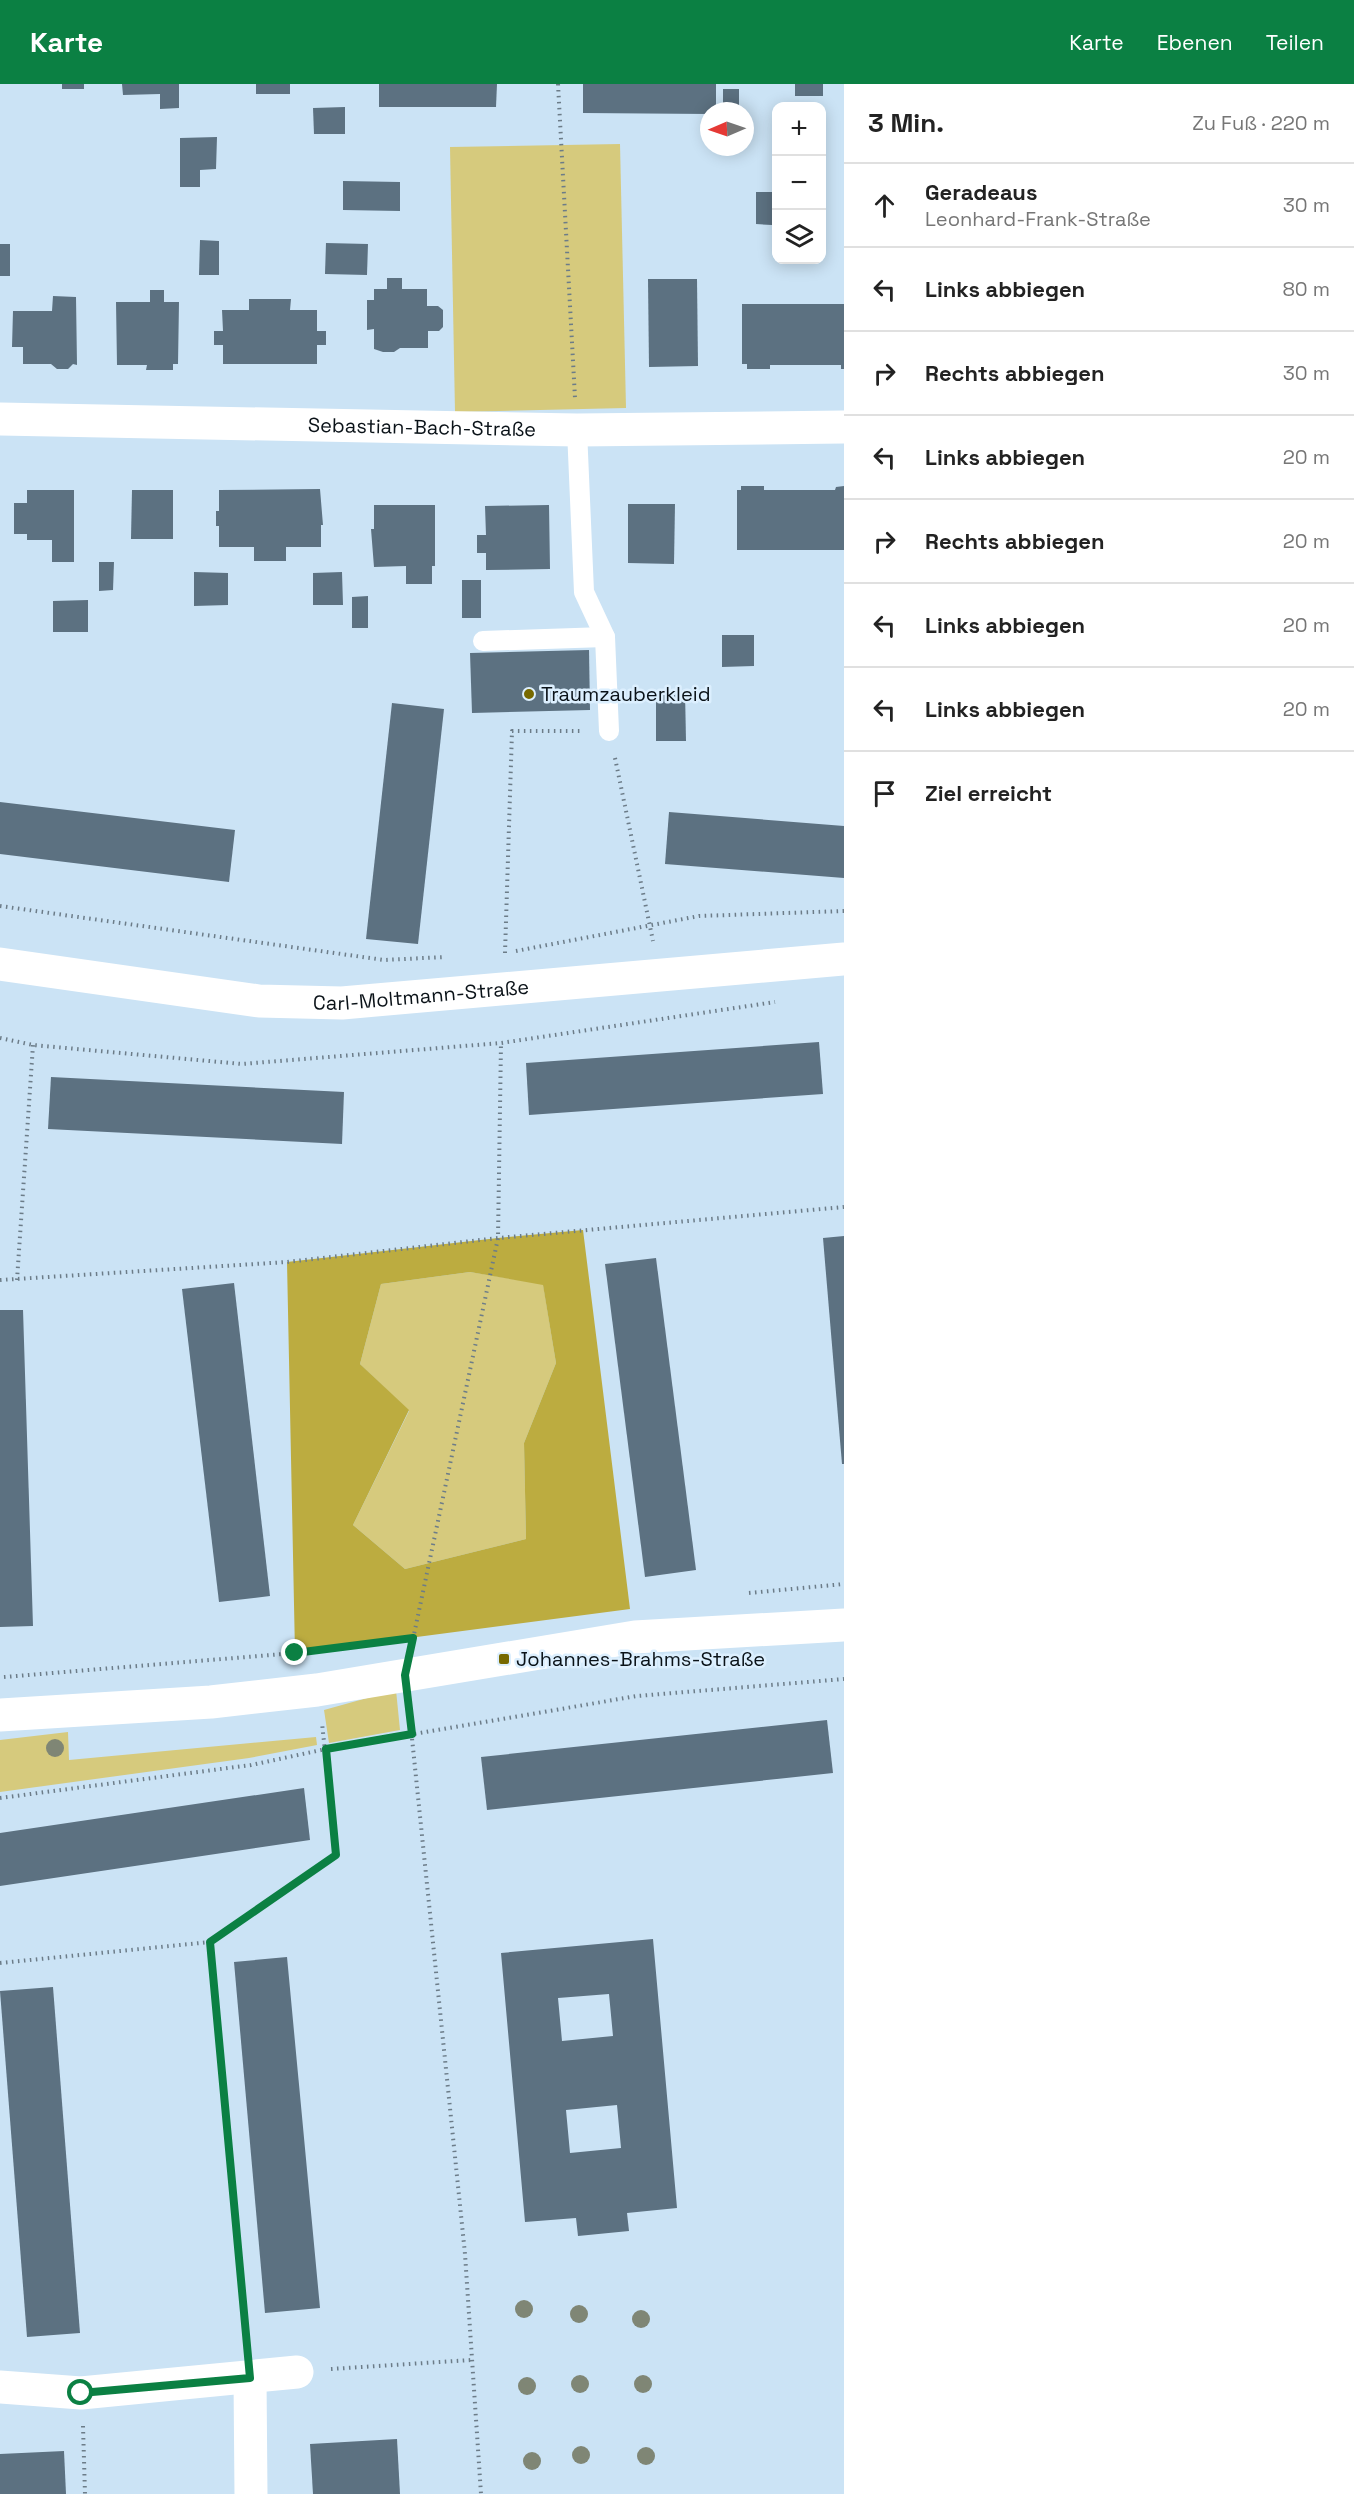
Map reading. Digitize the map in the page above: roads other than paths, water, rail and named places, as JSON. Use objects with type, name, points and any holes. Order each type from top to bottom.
[{"type":"street","name":"Sebastian-Bach-Straße","points":[[0,419],[577,430],[844,427]]},
{"type":"street","name":"Carl-Moltmann-Straße","points":[[0,964],[259,1001],[342,1003],[844,959]]},
{"type":"street","points":[[0,1715],[211,1702],[316,1690],[635,1637],[844,1625]]},
{"type":"street","points":[[0,2387],[81,2393],[297,2372]]},
{"type":"street","points":[[250,2378],[251,2494]]},
{"type":"lane","points":[[577,430],[584,592],[605,637],[609,731]]},
{"type":"lane","points":[[483,641],[605,637]]},
{"type":"place","name":"Traumzauberkleid","points":[[529,694]]},
{"type":"place","name":"Johannes-Brahms-Straße","points":[[504,1659]]}]
